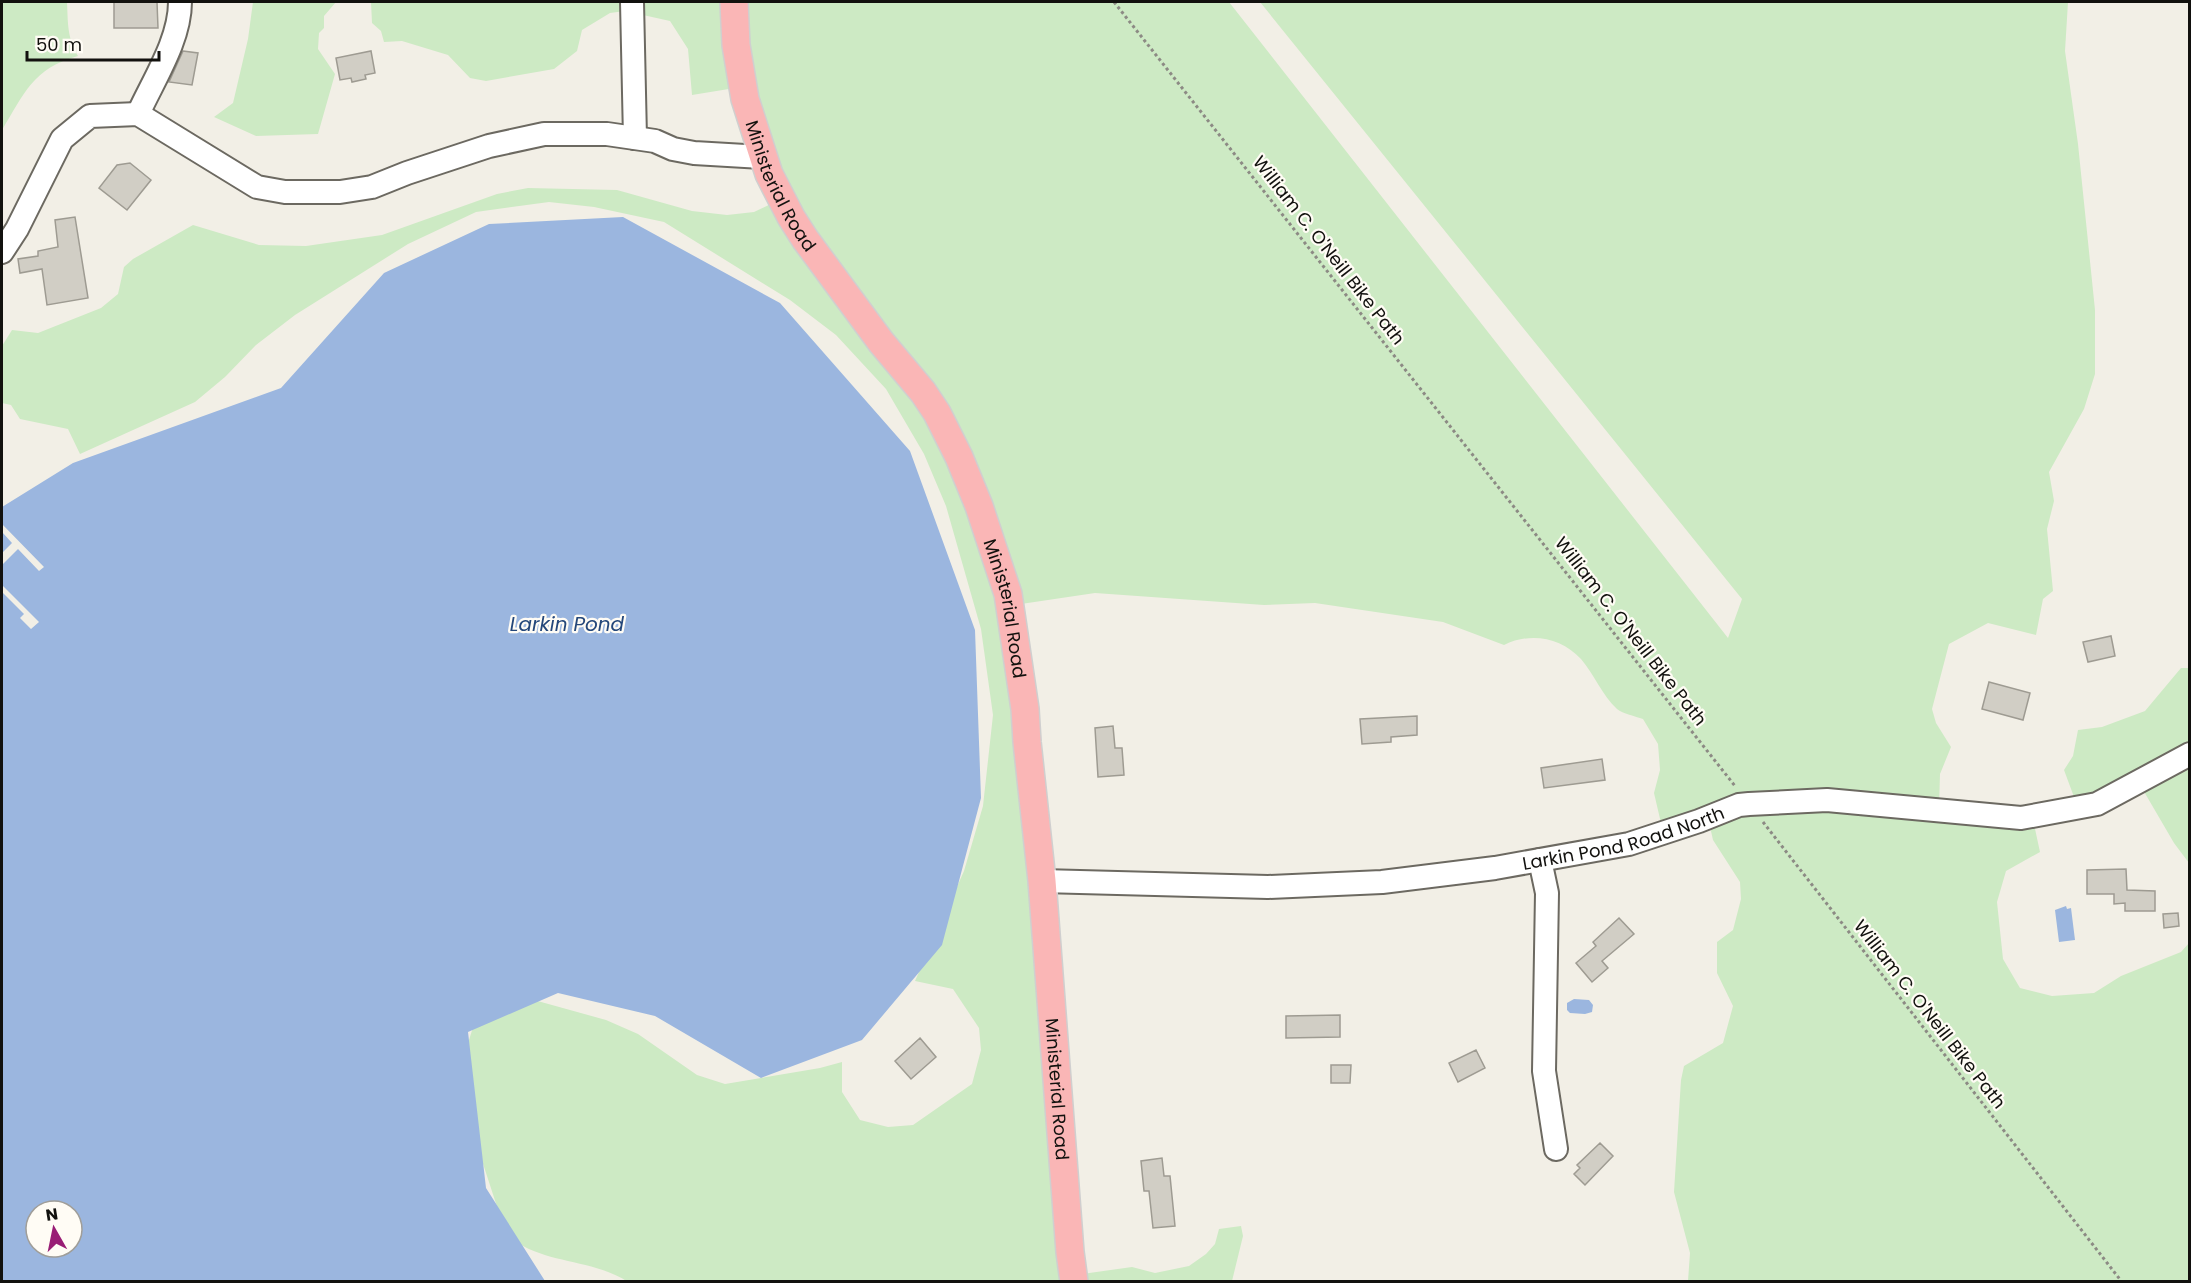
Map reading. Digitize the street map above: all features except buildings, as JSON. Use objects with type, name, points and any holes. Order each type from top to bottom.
[{"type":"main road","name":"Ministerial Road","points":[[734,2],[736,45],[745,99],[762,157],[779,195],[805,238],[881,342],[923,392],[937,413],[959,457],[979,506],[1008,594],[1025,709],[1026,742],[1042,881],[1074,1281]]},
{"type":"street","points":[[138,114],[171,44],[180,11],[180,2]]},
{"type":"street","points":[[632,2],[635,138]]},
{"type":"street","points":[[2,252],[17,229],[62,139],[90,116],[138,114],[257,187],[305,193],[340,192],[372,187],[489,146],[544,134],[607,134],[656,141],[673,149],[694,153],[762,157]]},
{"type":"street","name":"Larkin Pond Road North","points":[[1042,881],[1279,886],[1382,882],[1495,868],[1629,844],[1700,821],[1739,805],[1749,804],[1827,800],[2021,818],[2097,804],[2190,754]]},
{"type":"street","points":[[1540,860],[1547,893],[1544,1071],[1556,1149]]},
{"type":"path","name":"William C. O'Neill Bike Path","points":[[1114,2],[1669,700],[2122,1281]]},
{"type":"green space","points":[[2,2],[67,2],[70,36],[78,56],[63,61],[40,75],[24,94],[2,130]]},
{"type":"green space","points":[[253,2],[336,2],[324,16],[324,28],[319,33],[318,49],[335,74],[318,134],[256,136],[214,117],[233,103],[248,39]]},
{"type":"green space","points":[[371,2],[1229,2],[1728,638],[1742,599],[1260,2],[2068,2],[2065,51],[2078,144],[2095,310],[2095,374],[2084,409],[2049,472],[2054,501],[2047,529],[2053,591],[2043,599],[2036,635],[1988,623],[1949,644],[1932,709],[1936,723],[1951,747],[1940,774],[1939,808],[2032,815],[2040,852],[2006,871],[1997,902],[2003,959],[2020,988],[2052,996],[2094,993],[2121,976],[2181,952],[2189,943],[2189,1281],[1688,1281],[1690,1253],[1674,1192],[1681,1080],[1684,1066],[1723,1043],[1733,1006],[1717,973],[1717,942],[1733,930],[1741,899],[1740,882],[1713,840],[1708,818],[1661,823],[1654,793],[1660,770],[1658,744],[1643,719],[1617,709],[1581,659],[1555,641],[1535,638],[1504,645],[1443,622],[1315,603],[1264,605],[1095,593],[1021,604],[1075,1275],[1132,1267],[1155,1273],[1189,1266],[1206,1254],[1215,1244],[1219,1229],[1241,1226],[1243,1236],[1232,1281],[628,1282],[602,1270],[544,1255],[518,1243],[503,1225],[456,1081],[475,1021],[534,1000],[606,1020],[638,1034],[697,1075],[725,1084],[820,1068],[842,1062],[842,1092],[860,1120],[888,1127],[913,1125],[972,1084],[981,1050],[979,1028],[953,989],[915,981],[964,871],[983,806],[993,715],[981,629],[946,506],[924,454],[886,389],[836,335],[790,300],[664,222],[594,207],[549,202],[476,212],[408,244],[295,315],[256,345],[225,377],[195,402],[80,454],[68,429],[20,419],[11,405],[2,403],[2,346],[12,330],[38,333],[101,308],[118,294],[124,267],[133,259],[193,225],[259,245],[306,246],[382,235],[497,194],[528,188],[617,190],[692,211],[727,215],[754,212],[777,201],[741,87],[692,95],[688,49],[670,21],[625,11],[610,13],[582,30],[577,51],[554,69],[486,81],[470,78],[448,55],[402,41],[384,42],[381,31],[372,23]]},
{"type":"green space","points":[[2181,668],[2189,668],[2189,863],[2174,843],[2139,783],[2077,805],[2064,770],[2073,756],[2078,730],[2102,727],[2145,711]]},
{"type":"water","name":"Larkin Pond","points":[[623,217],[780,303],[910,451],[975,630],[981,798],[942,945],[862,1040],[761,1078],[655,1016],[558,993],[468,1032],[486,1188],[545,1281],[2,1282],[2,507],[73,463],[281,388],[384,273],[489,224]]},
{"type":"water","points":[[2066,906],[2067,909],[2071,908],[2075,940],[2059,942],[2055,910]]},
{"type":"water","points":[[1574,999],[1589,1000],[1593,1005],[1592,1012],[1570,1013],[1567,1010],[1567,1003]]},
{"type":"pier","points":[[2,524],[44,567],[39,571],[18,549],[2,565],[2,553],[12,543],[2,532]]},
{"type":"pier","points":[[2,585],[39,622],[31,629],[20,618],[24,614],[2,592]]}]
